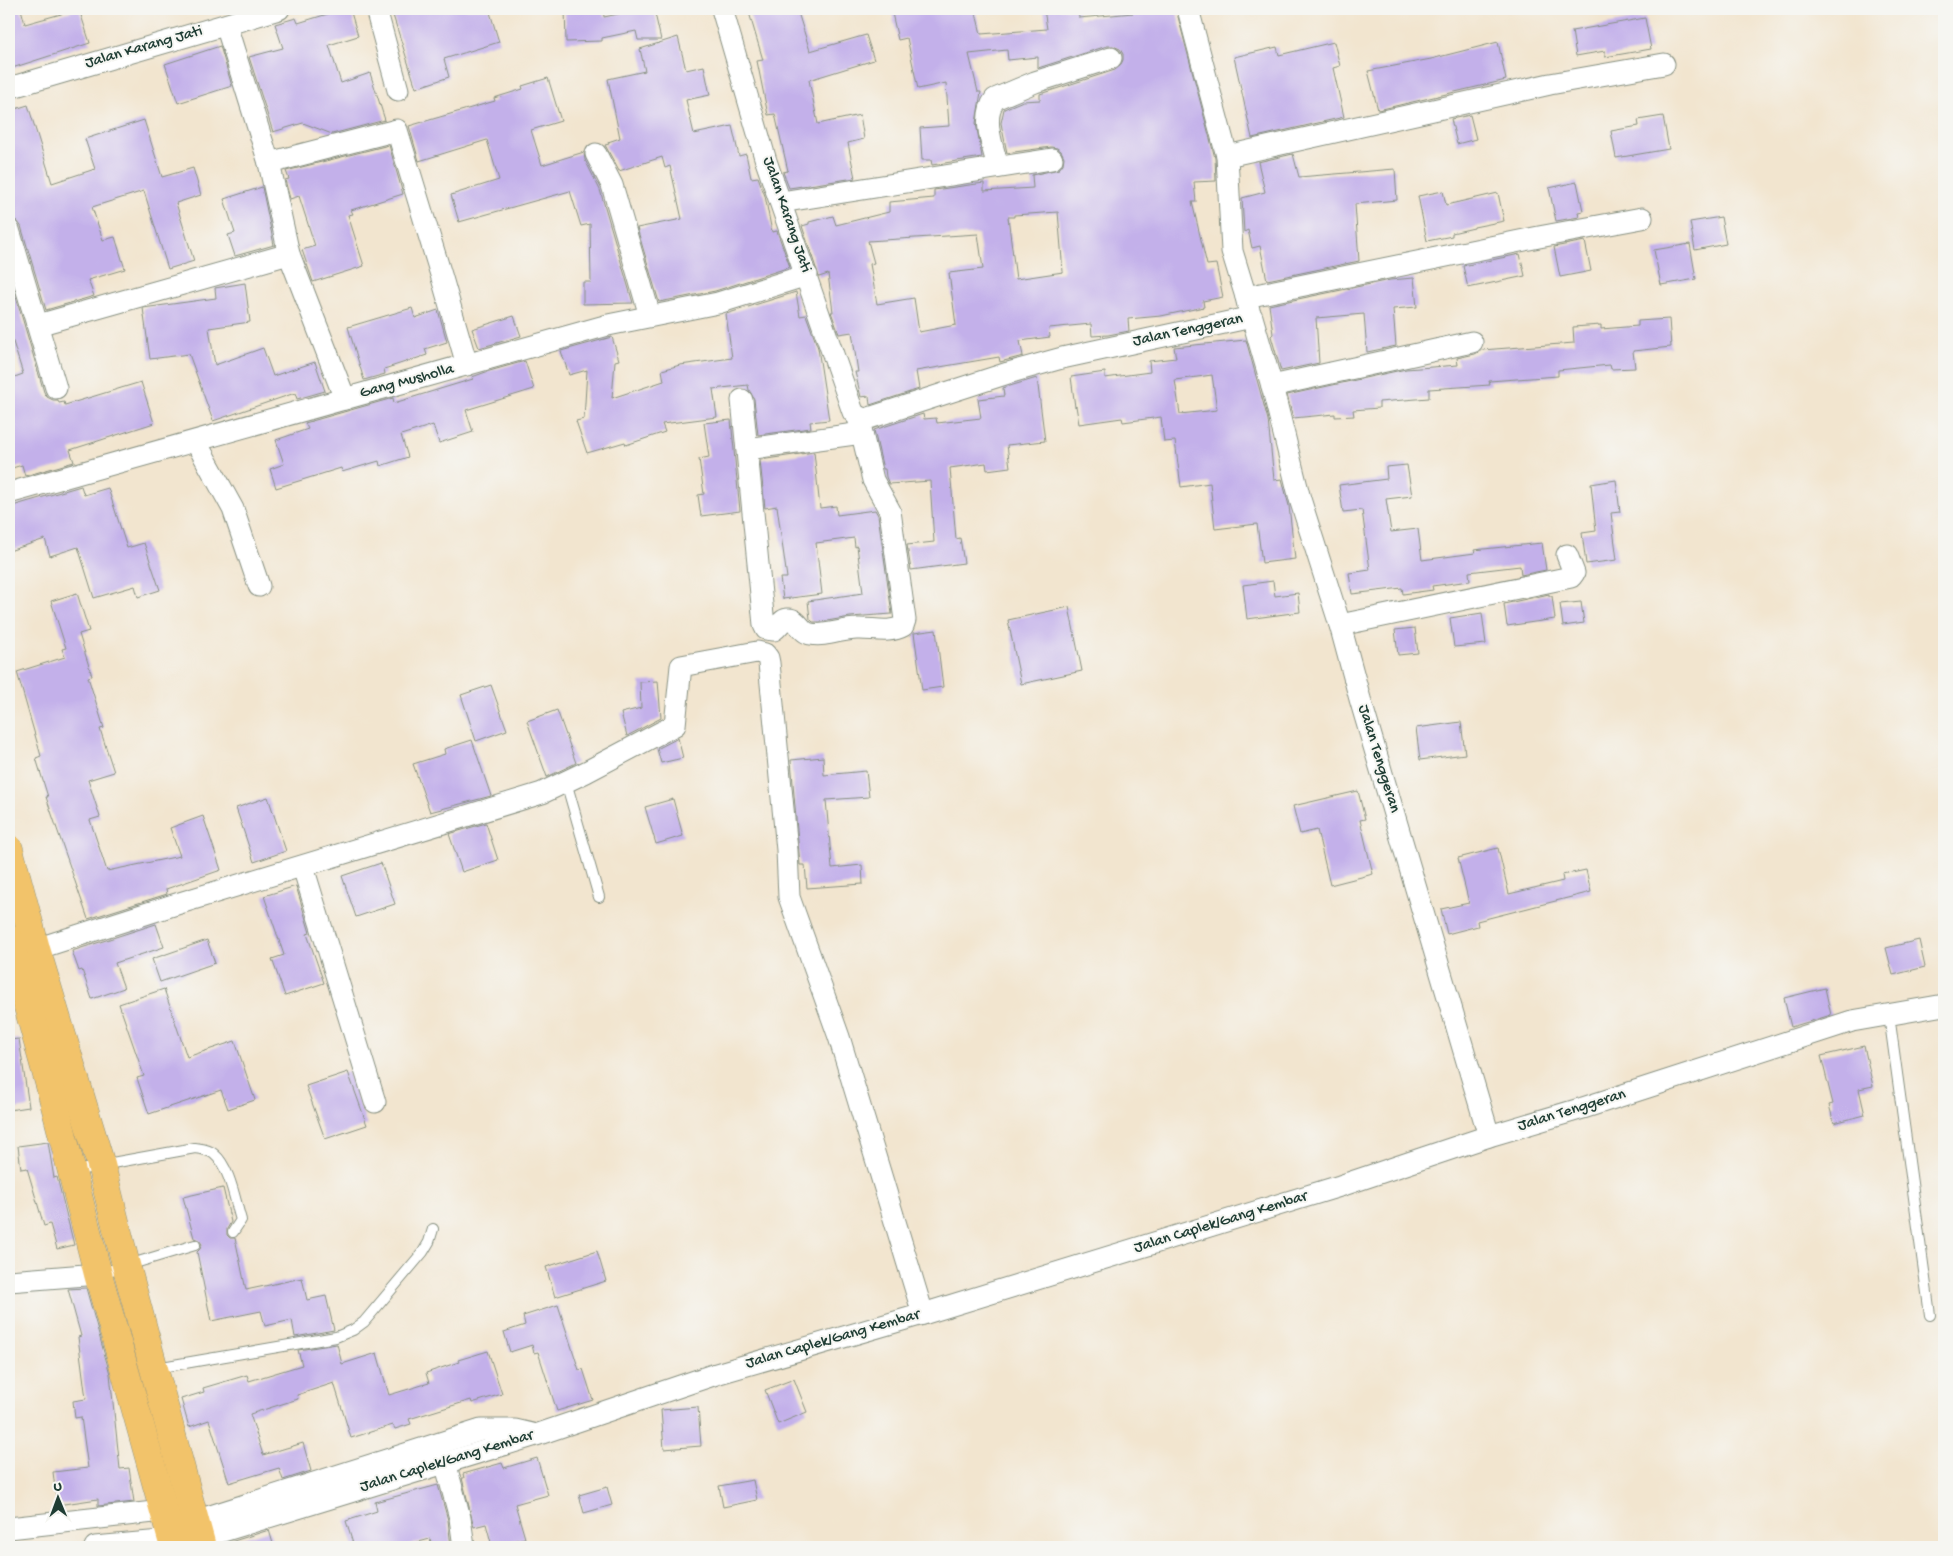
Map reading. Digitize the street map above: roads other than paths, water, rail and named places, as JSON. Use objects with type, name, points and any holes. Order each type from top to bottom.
[{"type":"highway","points":[[9,848],[18,921],[17,953],[98,1274],[163,1511],[187,1540]]},
{"type":"highway","points":[[17,953],[75,1078],[101,1164],[126,1265],[155,1368],[187,1540]]},
{"type":"highway","points":[[50,1086],[75,1078]]},
{"type":"street","name":"Jalan Karang Jati","points":[[9,88],[279,9]]},
{"type":"street","points":[[376,9],[398,90]]},
{"type":"street","name":"Jalan Karang Jati","points":[[722,9],[766,161],[853,412],[860,425],[873,480],[890,511],[905,620],[905,623],[900,628],[883,630],[858,629],[808,634],[789,618],[774,630],[766,629],[764,626],[747,450]]},
{"type":"street","points":[[1188,9],[1227,156],[1232,251],[1252,317]]},
{"type":"street","points":[[226,24],[269,163],[289,254],[345,399]]},
{"type":"street","points":[[998,167],[988,115],[995,99],[1035,82],[1111,58]]},
{"type":"street","points":[[1227,156],[1550,84],[1664,64]]},
{"type":"street","points":[[269,163],[397,130],[466,365]]},
{"type":"street","points":[[596,154],[612,185],[650,316]]},
{"type":"street","points":[[780,202],[1052,159]]},
{"type":"street","points":[[1246,296],[1642,218]]},
{"type":"street","points":[[9,230],[56,388]]},
{"type":"street","points":[[38,325],[289,254]]},
{"type":"street","name":"Gang Musholla","points":[[9,494],[608,325],[718,303],[807,275]]},
{"type":"street","name":"Jalan Tenggeran","points":[[747,450],[860,425],[866,419],[1008,373],[1062,358],[1252,317],[1272,386],[1300,499],[1340,625],[1360,699],[1489,1136],[1583,1108],[1852,1021],[1944,1005]]},
{"type":"street","points":[[1272,386],[1472,342]]},
{"type":"street","points":[[742,400],[747,450]]},
{"type":"street","points":[[196,442],[233,509],[259,586]]},
{"type":"street","points":[[1340,625],[1571,577],[1574,573],[1567,554]]},
{"type":"street","points":[[17,953],[542,793],[675,724],[681,666],[757,652],[765,654],[768,658],[787,850],[789,897],[838,1037],[923,1314]]},
{"type":"street","points":[[303,867],[375,1102]]},
{"type":"street","name":"Jalan Caplek/Gang Kembar","points":[[187,1540],[536,1435],[716,1374],[923,1314],[1340,1186],[1489,1136]]},
{"type":"street","points":[[9,1281],[98,1274]]},
{"type":"street","points":[[95,1547],[187,1540],[481,1430],[515,1430],[536,1435]]},
{"type":"street","points":[[445,1462],[460,1518],[464,1547]]},
{"type":"street","points":[[9,1528],[163,1511]]},
{"type":"lane","points":[[566,782],[599,897]]},
{"type":"lane","points":[[1889,1015],[1930,1315]]},
{"type":"lane","points":[[72,1172],[101,1164],[195,1148],[205,1149],[214,1154],[227,1173],[241,1220],[234,1232]]},
{"type":"lane","points":[[155,1368],[336,1338],[353,1330],[364,1322],[426,1249],[433,1229]]},
{"type":"lane","points":[[98,1274],[195,1245]]}]
